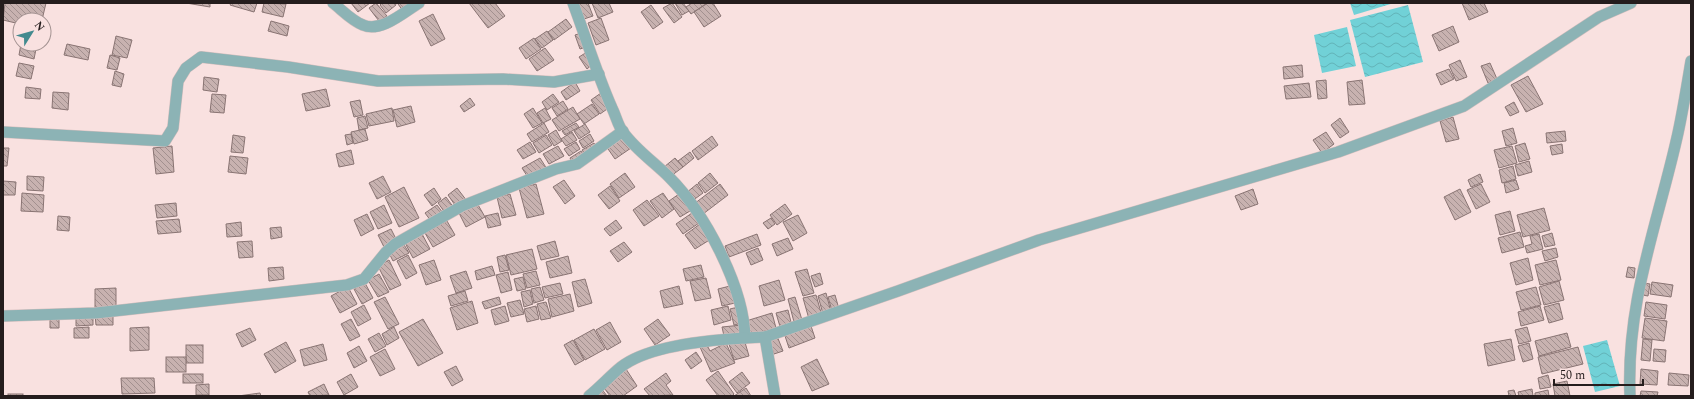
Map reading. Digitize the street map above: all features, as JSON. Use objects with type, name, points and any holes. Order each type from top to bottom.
[{"type":"street","points":[[333,3],[362,25],[373,28],[383,25],[419,3]]},
{"type":"street","points":[[573,3],[622,132],[643,154],[669,177],[694,207],[713,237],[742,305],[745,338]]},
{"type":"street","points":[[589,396],[622,366],[650,353],[706,341],[765,337],[1039,240],[1338,152],[1464,106],[1599,16],[1631,3]]},
{"type":"street","points":[[3,132],[165,141],[173,128],[178,81],[186,68],[201,57],[288,67],[378,80],[503,79],[554,82],[599,74]]},
{"type":"street","points":[[1630,396],[1629,368],[1634,312],[1646,253],[1678,134],[1691,61]]},
{"type":"street","points":[[3,316],[96,313],[348,285],[364,279],[386,252],[395,244],[462,206],[556,169],[577,164],[622,132]]},
{"type":"street","points":[[765,337],[775,396]]},
{"type":"water","points":[[1350,3],[1394,3],[1354,15]]},
{"type":"water","points":[[1408,5],[1423,62],[1365,77],[1350,20]]},
{"type":"water","points":[[1347,27],[1356,66],[1322,73],[1314,35]]},
{"type":"water","points":[[1607,340],[1620,386],[1595,392],[1583,346]]},
{"type":"building","points":[[5,3],[46,3],[44,12],[12,12],[12,22],[3,20]]},
{"type":"building","points":[[186,3],[210,3],[210,7]]},
{"type":"building","points":[[231,3],[257,3],[254,12],[230,5]]},
{"type":"building","points":[[264,3],[286,4],[283,17],[262,12]]},
{"type":"building","points":[[351,3],[370,3],[358,12]]},
{"type":"building","points":[[376,3],[387,16],[379,21],[369,8]]},
{"type":"building","points":[[382,3],[395,3],[396,5],[386,13],[380,5]]},
{"type":"building","points":[[413,3],[403,11],[398,4]]},
{"type":"building","points":[[469,3],[495,3],[505,16],[488,28]]},
{"type":"building","points":[[578,3],[588,3],[593,16],[584,19]]},
{"type":"building","points":[[592,3],[609,3],[613,12],[598,18]]},
{"type":"building","points":[[672,3],[682,17],[674,23],[663,8]]},
{"type":"building","points":[[675,3],[683,3],[689,11],[682,15]]},
{"type":"building","points":[[692,3],[707,3],[691,14],[686,7]]},
{"type":"building","points":[[708,3],[713,3],[721,16],[704,27],[694,12]]},
{"type":"building","points":[[1462,3],[1484,3],[1488,12],[1469,20]]},
{"type":"building","points":[[651,5],[663,22],[653,29],[641,12]]},
{"type":"building","points":[[433,14],[445,39],[431,46],[419,21]]},
{"type":"building","points":[[601,18],[609,40],[596,45],[588,23]]},
{"type":"building","points":[[566,19],[572,27],[554,40],[548,32]]},
{"type":"building","points":[[271,21],[289,26],[287,36],[268,31]]},
{"type":"building","points":[[1453,26],[1459,42],[1439,51],[1432,35]]},
{"type":"building","points":[[547,31],[553,40],[542,48],[535,39]]},
{"type":"building","points":[[581,33],[586,47],[580,49],[575,35]]},
{"type":"building","points":[[116,36],[132,40],[127,58],[112,55]]},
{"type":"building","points":[[534,38],[541,49],[526,59],[519,48]]},
{"type":"building","points":[[67,44],[90,49],[88,60],[64,55]]},
{"type":"building","points":[[545,48],[554,60],[537,71],[529,59]]},
{"type":"building","points":[[20,52],[35,52],[34,59],[19,55]]},
{"type":"building","points":[[587,52],[594,63],[587,69],[579,57]]},
{"type":"building","points":[[110,55],[120,58],[117,70],[107,68]]},
{"type":"building","points":[[1460,60],[1467,77],[1456,81],[1449,65]]},
{"type":"building","points":[[19,63],[34,66],[31,79],[16,76]]},
{"type":"building","points":[[1490,63],[1497,79],[1488,83],[1481,66]]},
{"type":"building","points":[[1302,65],[1303,77],[1284,79],[1283,67]]},
{"type":"building","points":[[1449,69],[1454,79],[1441,85],[1436,74]]},
{"type":"building","points":[[115,71],[124,74],[121,87],[112,85]]},
{"type":"building","points":[[1528,76],[1543,104],[1526,112],[1511,85]]},
{"type":"building","points":[[204,77],[219,79],[217,92],[203,90]]},
{"type":"building","points":[[1326,80],[1327,98],[1318,99],[1316,81]]},
{"type":"building","points":[[1362,80],[1365,104],[1349,105],[1347,82]]},
{"type":"building","points":[[575,82],[580,91],[566,100],[561,92]]},
{"type":"building","points":[[1309,83],[1311,97],[1286,99],[1284,86]]},
{"type":"building","points":[[26,87],[41,89],[40,99],[25,98]]},
{"type":"building","points":[[326,89],[330,106],[306,111],[302,94]]},
{"type":"building","points":[[53,92],[69,93],[68,110],[52,108]]},
{"type":"building","points":[[601,93],[610,107],[600,114],[591,100]]},
{"type":"building","points":[[212,94],[226,95],[224,113],[210,112]]},
{"type":"building","points":[[553,94],[559,102],[547,110],[542,102]]},
{"type":"building","points":[[470,98],[475,105],[464,112],[460,106]]},
{"type":"building","points":[[360,100],[363,115],[354,117],[350,102]]},
{"type":"building","points":[[563,101],[568,109],[557,116],[552,108]]},
{"type":"building","points":[[1514,102],[1519,112],[1510,116],[1505,107]]},
{"type":"building","points":[[592,104],[599,114],[584,124],[577,114]]},
{"type":"building","points":[[411,106],[415,122],[397,127],[393,110]]},
{"type":"building","points":[[573,107],[580,119],[559,131],[552,120]]},
{"type":"building","points":[[392,108],[394,121],[369,126],[366,114]]},
{"type":"building","points":[[533,108],[542,123],[533,128],[524,114]]},
{"type":"building","points":[[545,108],[551,119],[543,123],[537,113]]},
{"type":"building","points":[[365,116],[368,128],[359,130],[357,118]]},
{"type":"building","points":[[1453,117],[1459,139],[1446,142],[1440,121]]},
{"type":"building","points":[[1340,118],[1349,132],[1340,138],[1331,125]]},
{"type":"building","points":[[544,123],[549,132],[532,142],[527,134]]},
{"type":"building","points":[[576,123],[579,127],[565,135],[562,131]]},
{"type":"building","points":[[585,124],[590,132],[579,139],[574,131]]},
{"type":"building","points":[[1513,128],[1517,143],[1506,146],[1502,131]]},
{"type":"building","points":[[365,129],[368,140],[354,144],[351,132]]},
{"type":"building","points":[[556,130],[562,141],[554,146],[548,135]]},
{"type":"building","points":[[1565,131],[1566,141],[1547,143],[1546,133]]},
{"type":"building","points":[[572,132],[577,140],[566,146],[561,139]]},
{"type":"building","points":[[1326,132],[1334,144],[1322,153],[1313,140]]},
{"type":"building","points":[[351,134],[353,143],[347,145],[345,135]]},
{"type":"building","points":[[590,134],[594,141],[583,148],[579,141]]},
{"type":"building","points":[[233,135],[245,137],[243,153],[231,152]]},
{"type":"building","points":[[546,135],[552,145],[539,153],[533,143]]},
{"type":"building","points":[[622,135],[631,148],[615,159],[606,146]]},
{"type":"building","points":[[712,136],[718,145],[698,160],[692,151]]},
{"type":"building","points":[[530,142],[536,152],[523,159],[517,150]]},
{"type":"building","points":[[576,142],[580,149],[569,156],[564,149]]},
{"type":"building","points":[[594,143],[597,149],[586,156],[582,150]]},
{"type":"building","points":[[1525,143],[1530,159],[1519,162],[1515,146]]},
{"type":"building","points":[[1562,144],[1563,153],[1552,155],[1550,146]]},
{"type":"building","points":[[172,146],[174,172],[156,174],[153,148]]},
{"type":"building","points":[[558,146],[564,156],[549,164],[543,154]]},
{"type":"building","points":[[1512,146],[1517,163],[1499,168],[1494,150]]},
{"type":"building","points":[[3,148],[9,148],[7,166],[3,166]]},
{"type":"building","points":[[351,150],[354,164],[339,167],[336,154]]},
{"type":"building","points":[[581,151],[585,157],[573,164],[570,158]]},
{"type":"building","points":[[690,152],[694,158],[683,167],[678,161]]},
{"type":"building","points":[[230,156],[248,158],[246,174],[228,172]]},
{"type":"building","points":[[540,158],[547,169],[529,179],[522,168]]},
{"type":"building","points":[[675,158],[683,167],[671,176],[664,167]]},
{"type":"building","points":[[1529,161],[1532,172],[1518,176],[1515,165]]},
{"type":"building","points":[[1513,166],[1516,179],[1502,183],[1499,170]]},
{"type":"building","points":[[625,173],[635,187],[619,198],[610,184]]},
{"type":"building","points":[[710,173],[718,183],[705,193],[698,183]]},
{"type":"building","points":[[1480,174],[1483,182],[1471,187],[1468,180]]},
{"type":"building","points":[[27,176],[44,177],[43,191],[27,190]]},
{"type":"building","points":[[383,176],[391,192],[377,199],[369,183]]},
{"type":"building","points":[[564,180],[575,196],[565,204],[553,187]]},
{"type":"building","points":[[1516,180],[1519,189],[1506,193],[1504,183]]},
{"type":"building","points":[[3,181],[16,182],[15,195],[3,195]]},
{"type":"building","points":[[536,184],[544,214],[527,218],[519,188]]},
{"type":"building","points":[[697,184],[703,193],[692,201],[686,193]]},
{"type":"building","points":[[720,184],[728,195],[703,214],[694,204]]},
{"type":"building","points":[[1481,184],[1490,202],[1476,209],[1467,190]]},
{"type":"building","points":[[610,186],[620,201],[609,209],[598,195]]},
{"type":"building","points":[[404,187],[419,218],[399,227],[385,197]]},
{"type":"building","points":[[434,188],[441,199],[432,206],[424,195]]},
{"type":"building","points":[[457,188],[467,201],[457,208],[448,195]]},
{"type":"building","points":[[1253,189],[1258,204],[1241,210],[1235,196]]},
{"type":"building","points":[[1460,189],[1471,212],[1455,220],[1444,197]]},
{"type":"building","points":[[22,193],[44,195],[43,212],[21,211]]},
{"type":"building","points":[[663,193],[674,209],[662,218],[650,201]]},
{"type":"building","points":[[510,194],[516,215],[502,218],[497,197]]},
{"type":"building","points":[[679,194],[690,211],[680,217],[669,201]]},
{"type":"building","points":[[446,197],[454,208],[446,214],[438,203]]},
{"type":"building","points":[[647,200],[659,216],[644,226],[633,210]]},
{"type":"building","points":[[176,203],[177,216],[157,218],[155,205]]},
{"type":"building","points":[[477,203],[485,217],[466,227],[459,213]]},
{"type":"building","points":[[785,204],[792,214],[777,225],[770,215]]},
{"type":"building","points":[[384,205],[392,223],[378,229],[370,212]]},
{"type":"building","points":[[437,205],[443,213],[431,221],[425,213]]},
{"type":"building","points":[[1544,208],[1550,230],[1523,237],[1517,215]]},
{"type":"building","points":[[1510,211],[1515,231],[1500,235],[1495,215]]},
{"type":"building","points":[[498,213],[501,225],[488,228],[485,216]]},
{"type":"building","points":[[692,213],[699,223],[683,234],[676,224]]},
{"type":"building","points":[[367,214],[374,229],[361,236],[354,220]]},
{"type":"building","points":[[798,215],[807,233],[793,241],[783,222]]},
{"type":"building","points":[[58,216],[70,217],[69,231],[57,230]]},
{"type":"building","points":[[771,218],[775,224],[768,229],[763,223]]},
{"type":"building","points":[[179,219],[181,232],[158,234],[156,221]]},
{"type":"building","points":[[616,220],[622,228],[610,236],[604,229]]},
{"type":"building","points":[[447,221],[455,235],[433,247],[425,233]]},
{"type":"building","points":[[241,222],[242,236],[227,237],[226,224]]},
{"type":"building","points":[[700,224],[711,239],[695,249],[685,235]]},
{"type":"building","points":[[281,227],[282,237],[271,239],[270,228]]},
{"type":"building","points":[[391,229],[397,241],[384,247],[378,235]]},
{"type":"building","points":[[421,232],[430,249],[413,258],[404,241]]},
{"type":"building","points":[[1520,232],[1524,247],[1502,253],[1498,238]]},
{"type":"building","points":[[1552,233],[1555,245],[1545,247],[1542,236]]},
{"type":"building","points":[[757,234],[761,245],[729,257],[725,246]]},
{"type":"building","points":[[1539,234],[1543,249],[1527,253],[1525,246],[1532,244],[1530,236]]},
{"type":"building","points":[[788,238],[793,249],[777,256],[772,244]]},
{"type":"building","points":[[252,241],[253,257],[239,258],[237,242]]},
{"type":"building","points":[[555,241],[559,256],[541,260],[537,246]]},
{"type":"building","points":[[624,242],[632,252],[618,262],[610,251]]},
{"type":"building","points":[[403,243],[409,253],[393,261],[388,251]]},
{"type":"building","points":[[758,248],[763,260],[751,265],[746,253]]},
{"type":"building","points":[[1556,248],[1558,257],[1545,261],[1542,251]]},
{"type":"building","points":[[532,249],[537,269],[511,275],[506,255]]},
{"type":"building","points":[[408,255],[417,273],[406,279],[397,261]]},
{"type":"building","points":[[505,255],[509,270],[500,272],[497,257]]},
{"type":"building","points":[[568,256],[572,273],[550,278],[546,262]]},
{"type":"building","points":[[1528,258],[1533,280],[1516,285],[1510,263]]},
{"type":"building","points":[[389,260],[401,285],[390,290],[378,266]]},
{"type":"building","points":[[434,260],[441,280],[426,285],[419,265]]},
{"type":"building","points":[[1556,260],[1561,280],[1540,285],[1535,265]]},
{"type":"building","points":[[701,265],[704,277],[686,281],[683,269]]},
{"type":"building","points":[[492,266],[495,275],[477,280],[475,271]]},
{"type":"building","points":[[283,267],[284,279],[269,281],[268,268]]},
{"type":"building","points":[[1628,267],[1635,268],[1634,278],[1626,277]]},
{"type":"building","points":[[807,269],[814,293],[803,296],[795,272]]},
{"type":"building","points":[[466,271],[472,288],[456,293],[450,276]]},
{"type":"building","points":[[536,271],[540,285],[527,288],[523,274]]},
{"type":"building","points":[[508,272],[512,290],[501,293],[496,275]]},
{"type":"building","points":[[820,273],[823,284],[815,287],[811,276]]},
{"type":"building","points":[[379,274],[389,292],[378,297],[368,280]]},
{"type":"building","points":[[523,277],[526,289],[517,291],[514,279]]},
{"type":"building","points":[[706,278],[711,298],[695,301],[690,281]]},
{"type":"building","points":[[585,279],[592,303],[578,307],[572,282]]},
{"type":"building","points":[[779,280],[785,300],[764,306],[759,286]]},
{"type":"building","points":[[1559,281],[1564,300],[1544,305],[1539,287]]},
{"type":"building","points":[[1652,282],[1673,285],[1671,297],[1650,294]]},
{"type":"building","points":[[365,283],[373,298],[362,304],[354,289]]},
{"type":"building","points":[[560,283],[563,294],[545,298],[542,287]]},
{"type":"building","points":[[1644,283],[1650,284],[1648,296],[1642,295]]},
{"type":"building","points":[[679,286],[683,304],[664,308],[660,291]]},
{"type":"building","points":[[730,286],[735,303],[722,306],[718,289]]},
{"type":"building","points":[[348,287],[357,304],[340,313],[331,296]]},
{"type":"building","points":[[540,287],[544,300],[534,303],[531,289]]},
{"type":"building","points":[[1536,287],[1541,305],[1521,310],[1516,292]]},
{"type":"building","points":[[116,288],[116,307],[95,308],[95,289]]},
{"type":"building","points":[[530,290],[533,304],[524,307],[521,292]]},
{"type":"building","points":[[465,291],[468,301],[451,306],[448,296]]},
{"type":"building","points":[[826,293],[831,312],[823,314],[818,296]]},
{"type":"building","points":[[570,294],[574,311],[552,317],[548,299]]},
{"type":"building","points":[[816,295],[822,316],[809,319],[803,298]]},
{"type":"building","points":[[835,295],[839,309],[832,311],[828,297]]},
{"type":"building","points":[[385,297],[399,324],[388,329],[374,302]]},
{"type":"building","points":[[499,297],[501,304],[485,309],[482,302]]},
{"type":"building","points":[[795,297],[802,320],[794,322],[788,299]]},
{"type":"building","points":[[520,300],[524,314],[511,317],[507,303]]},
{"type":"building","points":[[472,301],[478,323],[457,330],[450,308]]},
{"type":"building","points":[[546,302],[551,318],[541,320],[537,304]]},
{"type":"building","points":[[1646,302],[1667,305],[1665,319],[1644,316]]},
{"type":"building","points":[[1559,303],[1563,319],[1549,323],[1544,307]]},
{"type":"building","points":[[364,305],[371,319],[358,326],[351,312]]},
{"type":"building","points":[[505,306],[509,321],[495,325],[491,310]]},
{"type":"building","points":[[536,306],[539,319],[527,322],[524,309]]},
{"type":"building","points":[[728,306],[731,320],[714,325],[711,310]]},
{"type":"building","points":[[1540,306],[1544,320],[1521,326],[1518,312]]},
{"type":"building","points":[[738,307],[742,323],[734,325],[730,309]]},
{"type":"building","points":[[788,310],[792,326],[781,330],[776,313]]},
{"type":"building","points":[[772,313],[776,328],[750,335],[746,321]]},
{"type":"building","points":[[76,315],[93,315],[93,325],[76,326]]},
{"type":"building","points":[[95,315],[113,315],[113,325],[96,325]]},
{"type":"building","points":[[59,316],[59,328],[50,328],[50,317]]},
{"type":"building","points":[[1645,318],[1667,321],[1664,341],[1642,338]]},
{"type":"building","points":[[351,319],[360,336],[350,341],[341,324]]},
{"type":"building","points":[[423,319],[443,353],[418,366],[399,332]]},
{"type":"building","points":[[658,319],[670,335],[655,345],[644,329]]},
{"type":"building","points":[[610,322],[621,342],[607,350],[596,330]]},
{"type":"building","points":[[810,323],[815,338],[789,348],[784,333]]},
{"type":"building","points":[[742,325],[744,334],[724,336],[722,327]]},
{"type":"building","points":[[89,327],[89,338],[74,338],[74,328]]},
{"type":"building","points":[[149,327],[149,350],[130,351],[130,328]]},
{"type":"building","points":[[394,327],[399,338],[387,345],[382,334]]},
{"type":"building","points":[[1527,327],[1531,341],[1519,344],[1515,330]]},
{"type":"building","points":[[250,328],[256,340],[242,347],[236,334]]},
{"type":"building","points":[[594,329],[605,349],[585,360],[574,340]]},
{"type":"building","points":[[379,333],[386,346],[375,352],[368,339]]},
{"type":"building","points":[[1567,333],[1571,347],[1539,356],[1535,341]]},
{"type":"building","points":[[777,336],[783,351],[774,354],[769,339]]},
{"type":"building","points":[[744,339],[749,356],[734,360],[729,344]]},
{"type":"building","points":[[1511,339],[1515,360],[1488,366],[1484,344]]},
{"type":"building","points":[[1643,339],[1652,340],[1650,361],[1641,360]]},
{"type":"building","points":[[573,340],[584,360],[575,365],[564,345]]},
{"type":"building","points":[[286,342],[296,361],[275,373],[264,354]]},
{"type":"building","points":[[726,343],[735,363],[711,372],[700,347],[707,345],[710,351]]},
{"type":"building","points":[[1529,343],[1533,359],[1523,362],[1518,346]]},
{"type":"building","points":[[323,344],[327,360],[304,366],[300,350]]},
{"type":"building","points":[[186,345],[203,345],[203,363],[186,363]]},
{"type":"building","points":[[359,346],[367,361],[354,368],[347,353]]},
{"type":"building","points":[[1578,347],[1583,364],[1542,374],[1538,357]]},
{"type":"building","points":[[385,349],[395,369],[380,376],[370,357]]},
{"type":"building","points":[[1654,349],[1666,350],[1665,362],[1653,361]]},
{"type":"building","points":[[696,352],[702,361],[691,369],[685,360]]},
{"type":"building","points":[[166,357],[186,357],[186,372],[166,372]]},
{"type":"building","points":[[817,359],[829,384],[812,391],[801,367]]},
{"type":"building","points":[[456,366],[463,380],[452,386],[444,372]]},
{"type":"building","points":[[626,369],[637,386],[623,396],[610,396],[602,385]]},
{"type":"building","points":[[1641,369],[1658,371],[1657,385],[1640,384]]},
{"type":"building","points":[[718,371],[734,394],[732,396],[718,396],[706,380]]},
{"type":"building","points":[[742,372],[750,383],[737,393],[729,382]]},
{"type":"building","points":[[666,373],[671,381],[666,385],[673,395],[650,396],[644,389]]},
{"type":"building","points":[[1669,373],[1689,375],[1688,386],[1668,385]]},
{"type":"building","points":[[183,374],[203,374],[203,383],[183,383]]},
{"type":"building","points":[[351,374],[358,387],[344,395],[337,382]]},
{"type":"building","points":[[1548,375],[1551,387],[1540,389],[1538,378]]},
{"type":"building","points":[[121,378],[154,378],[155,393],[122,394]]},
{"type":"building","points":[[1567,381],[1570,396],[1555,396],[1553,384]]},
{"type":"building","points":[[209,384],[209,395],[196,395],[196,385]]},
{"type":"building","points":[[324,384],[329,395],[310,396],[308,392]]},
{"type":"building","points":[[601,388],[607,396],[591,396]]},
{"type":"building","points":[[746,388],[751,396],[734,396]]},
{"type":"building","points":[[1532,389],[1533,396],[1519,396],[1518,392]]},
{"type":"building","points":[[1514,390],[1516,396],[1509,396],[1508,391]]},
{"type":"building","points":[[1548,390],[1549,396],[1535,396],[1535,393]]},
{"type":"building","points":[[1641,391],[1658,392],[1657,396],[1640,396]]},
{"type":"building","points":[[260,393],[261,396],[238,396]]},
{"type":"building","points":[[8,394],[23,394],[23,396],[8,396]]}]
